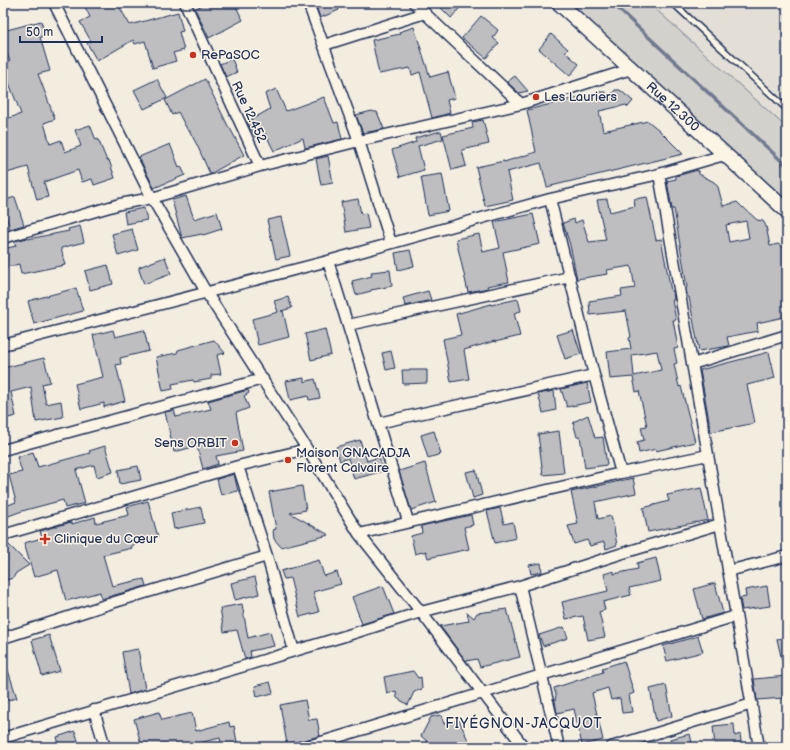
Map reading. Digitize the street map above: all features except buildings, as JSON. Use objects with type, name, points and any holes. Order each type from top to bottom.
[{"type":"street","points":[[54,3],[152,198],[206,292],[263,379],[359,534],[421,612],[524,747]]},
{"type":"street","name":"Rue 12.452","points":[[185,3],[260,166]]},
{"type":"street","points":[[308,3],[358,141],[391,243]]},
{"type":"street","points":[[414,3],[521,104]]},
{"type":"street","name":"Rue 12.300","points":[[558,3],[787,211]]},
{"type":"street","points":[[324,45],[425,13]]},
{"type":"street","points":[[3,238],[120,204],[152,198],[260,166],[358,141],[521,104],[631,69]]},
{"type":"street","points":[[3,345],[328,261],[550,199],[659,174],[724,155]]},
{"type":"street","points":[[659,174],[759,747]]},
{"type":"street","points":[[550,199],[594,375],[621,473]]},
{"type":"street","points":[[328,261],[408,522]]},
{"type":"street","points":[[348,325],[570,277]]},
{"type":"street","points":[[692,364],[787,335]]},
{"type":"street","points":[[378,423],[594,375]]},
{"type":"street","points":[[3,450],[263,379]]},
{"type":"street","points":[[3,535],[238,466],[307,449]]},
{"type":"street","points":[[359,534],[621,473],[708,455]]},
{"type":"street","points":[[238,466],[267,556],[294,651]]},
{"type":"street","points":[[3,738],[421,612],[520,586],[720,524]]},
{"type":"street","points":[[3,638],[114,602],[267,556]]},
{"type":"street","points":[[728,571],[787,556]]},
{"type":"street","points":[[520,586],[559,747]]},
{"type":"street","points":[[305,747],[736,616]]},
{"type":"street","points":[[611,747],[752,704]]},
{"type":"street","points":[[94,710],[105,747]]},
{"type":"lane","points":[[673,3],[787,109]]},
{"type":"shaded area","points":[[569,3],[787,3],[787,202]]},
{"type":"shaded area","points":[[569,3],[649,3],[787,128],[787,202]]},
{"type":"waterway","points":[[612,3],[787,166]]},
{"type":"place","name":"RePaSOC","points":[[193,55]]},
{"type":"place","name":"Les Lauriers","points":[[536,97]]},
{"type":"place","name":"Sens ORBIT","points":[[235,443]]},
{"type":"place","name":"Maison GNACADJA Florent Calvaire","points":[[288,460]]},
{"type":"place","name":"Clinique du Cœur","points":[[45,539]]},
{"type":"district","name":"FIYÉGNON-JACQUOT","points":[[524,723]]}]
